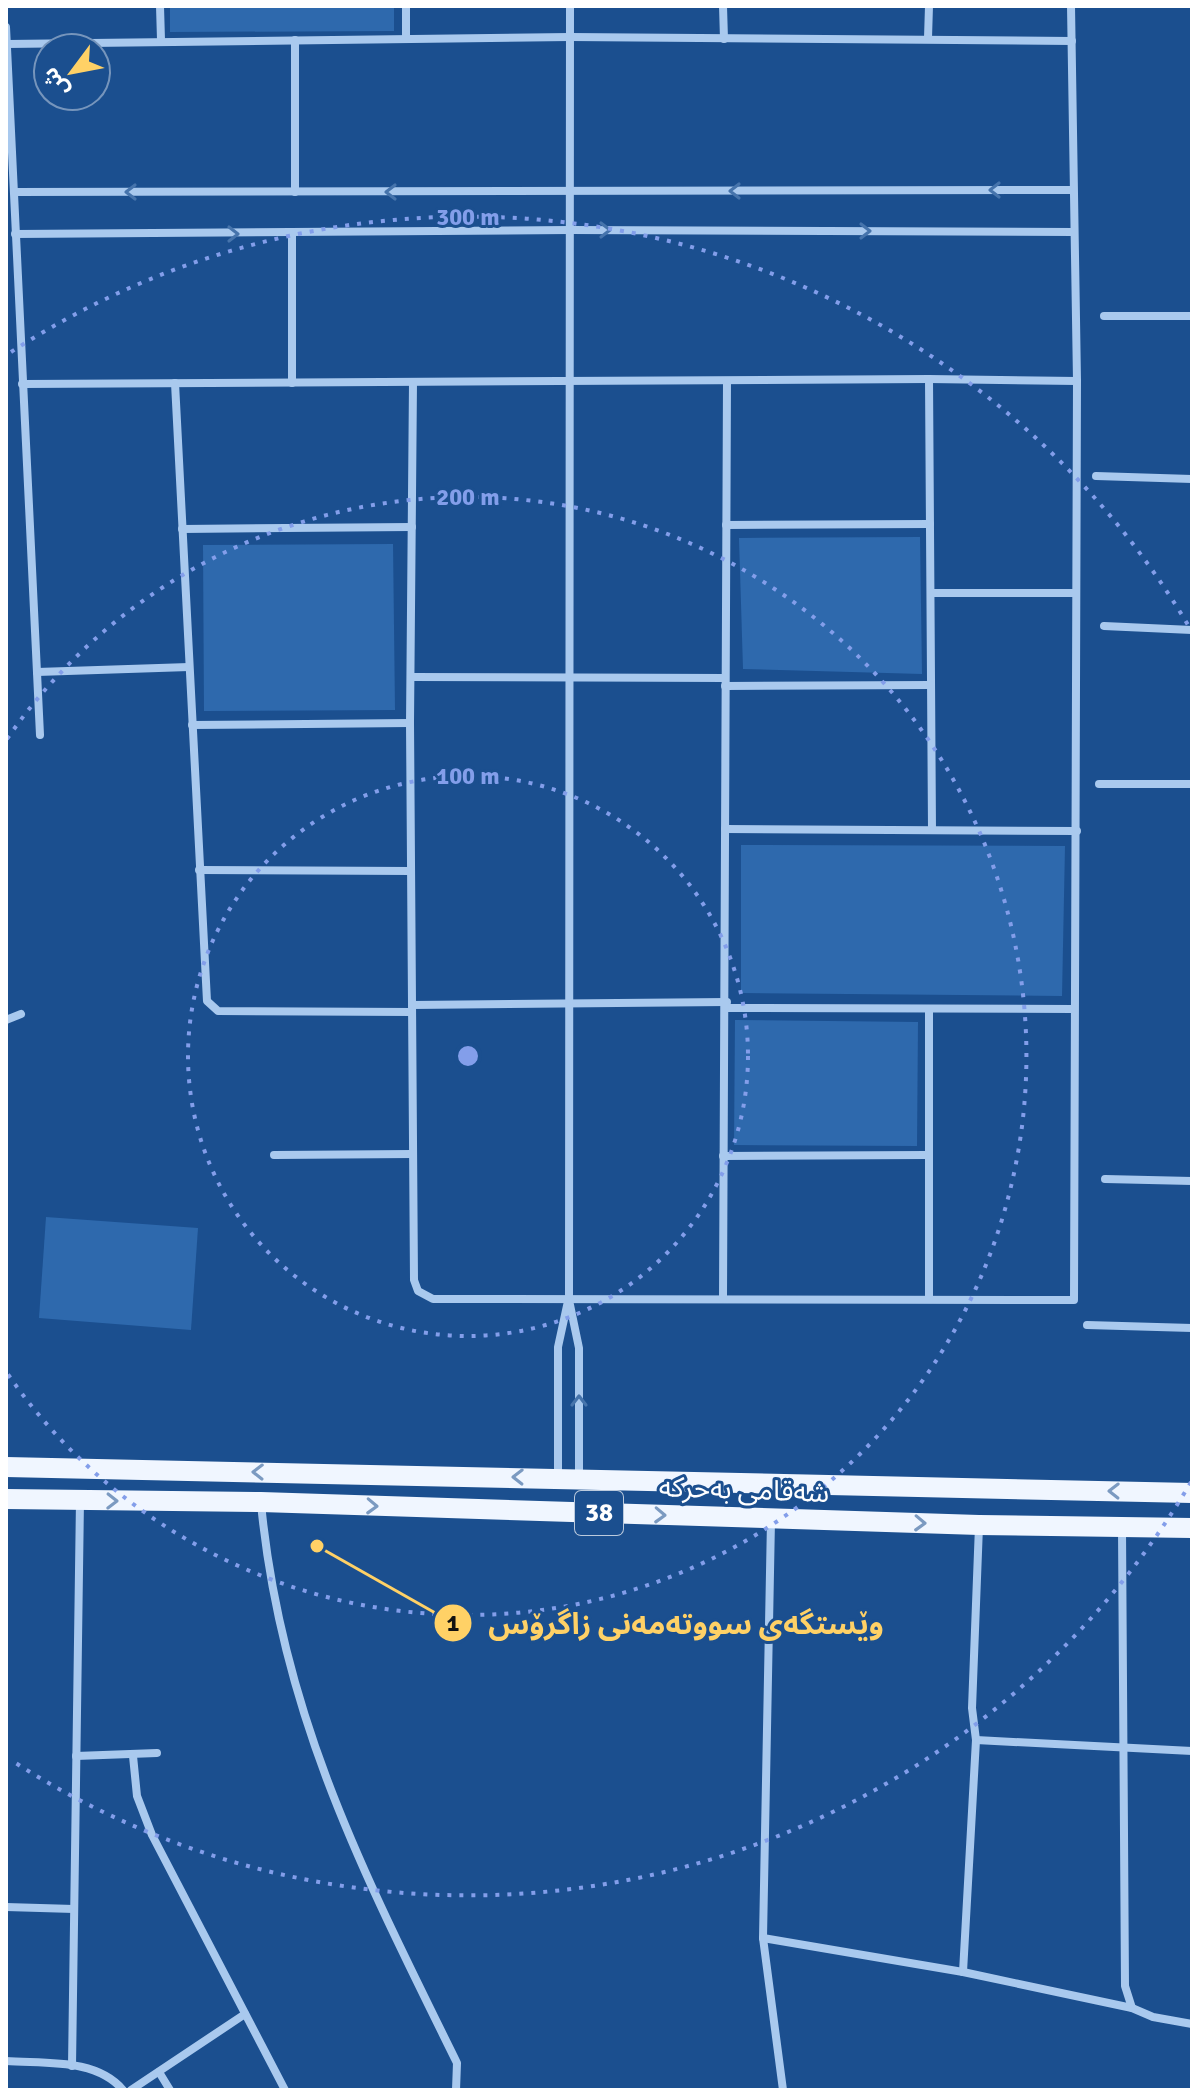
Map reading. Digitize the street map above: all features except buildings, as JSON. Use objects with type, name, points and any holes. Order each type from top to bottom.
[{"type":"main road","name":"شەقامی بەحرکە","points":[[6,1467],[1192,1493]]},
{"type":"main road","points":[[1144,1492],[1145,1528]]},
{"type":"main road","name":"شەقامی بەحرکە","points":[[6,1499],[261,1502],[979,1525],[1192,1528]]},
{"type":"street","points":[[160,6],[161,40]]},
{"type":"street","points":[[406,6],[406,39]]},
{"type":"street","points":[[568,1478],[579,1348],[569,1300],[570,6]]},
{"type":"street","points":[[723,6],[724,39]]},
{"type":"street","points":[[928,38],[929,6]]},
{"type":"street","points":[[413,382],[410,723],[414,1280],[418,1291],[433,1299],[1074,1300],[1077,381],[1071,6]]},
{"type":"street","points":[[6,27],[40,735]]},
{"type":"street","points":[[7,44],[570,37],[1072,41]]},
{"type":"street","points":[[295,40],[295,192]]},
{"type":"street","points":[[14,192],[1073,190]]},
{"type":"street","points":[[15,234],[570,230],[1074,232]]},
{"type":"street","points":[[292,233],[292,383]]},
{"type":"street","points":[[1104,316],[1192,316]]},
{"type":"street","points":[[929,379],[932,830]]},
{"type":"street","points":[[22,384],[570,380],[1077,381]]},
{"type":"street","points":[[723,1299],[727,1005],[727,381]]},
{"type":"street","points":[[175,383],[206,995],[214,1009],[412,1008],[568,1002],[1073,1009]]},
{"type":"street","points":[[1096,476],[1192,479]]},
{"type":"street","points":[[726,525],[930,524]]},
{"type":"street","points":[[182,529],[412,527]]},
{"type":"street","points":[[932,593],[1076,593]]},
{"type":"street","points":[[1104,626],[1192,630]]},
{"type":"street","points":[[37,672],[189,667]]},
{"type":"street","points":[[411,677],[931,685]]},
{"type":"street","points":[[192,725],[410,723]]},
{"type":"street","points":[[1099,784],[1192,784]]},
{"type":"street","points":[[725,829],[1077,831]]},
{"type":"street","points":[[199,870],[411,871]]},
{"type":"street","points":[[929,1009],[929,1299]]},
{"type":"street","points":[[6,1020],[21,1014]]},
{"type":"street","points":[[274,1155],[413,1154]]},
{"type":"street","points":[[723,1156],[927,1155]]},
{"type":"street","points":[[1105,1179],[1192,1181]]},
{"type":"street","points":[[568,1478],[558,1347],[569,1300]]},
{"type":"street","points":[[1087,1325],[1192,1328]]},
{"type":"street","points":[[72,2066],[80,1500]]},
{"type":"street","points":[[261,1502],[280,1632],[306,1727],[355,1853],[457,2063],[456,2090]]},
{"type":"street","points":[[771,1519],[763,1938],[783,2090]]},
{"type":"street","points":[[963,1972],[976,1740],[972,1708],[979,1525]]},
{"type":"street","points":[[1122,1528],[1125,1986],[1132,2008]]},
{"type":"street","points":[[976,1740],[1192,1751]]},
{"type":"street","points":[[76,1756],[157,1753]]},
{"type":"street","points":[[133,1756],[133,1776],[143,1816],[285,2090]]},
{"type":"street","points":[[6,1907],[74,1909]]},
{"type":"street","points":[[763,1938],[963,1972],[1192,2024]]},
{"type":"street","points":[[131,2090],[245,2014]]},
{"type":"street","points":[[6,2061],[72,2066],[101,2072],[123,2090]]},
{"type":"street","points":[[159,2072],[170,2090]]},
{"type":"shaded area","points":[[170,6],[394,6],[394,31],[170,32]]},
{"type":"shaded area","points":[[920,537],[922,674],[743,669],[739,538]]},
{"type":"shaded area","points":[[393,544],[395,710],[204,711],[203,545]]},
{"type":"shaded area","points":[[741,845],[1065,846],[1062,996],[741,993]]},
{"type":"shaded area","points":[[735,1020],[918,1022],[917,1146],[734,1145]]},
{"type":"shaded area","points":[[46,1217],[198,1228],[191,1330],[39,1318]]},
{"type":"place","name":"وێستگەی سووتەمەنی زاگرۆس","points":[[317,1546]]}]
